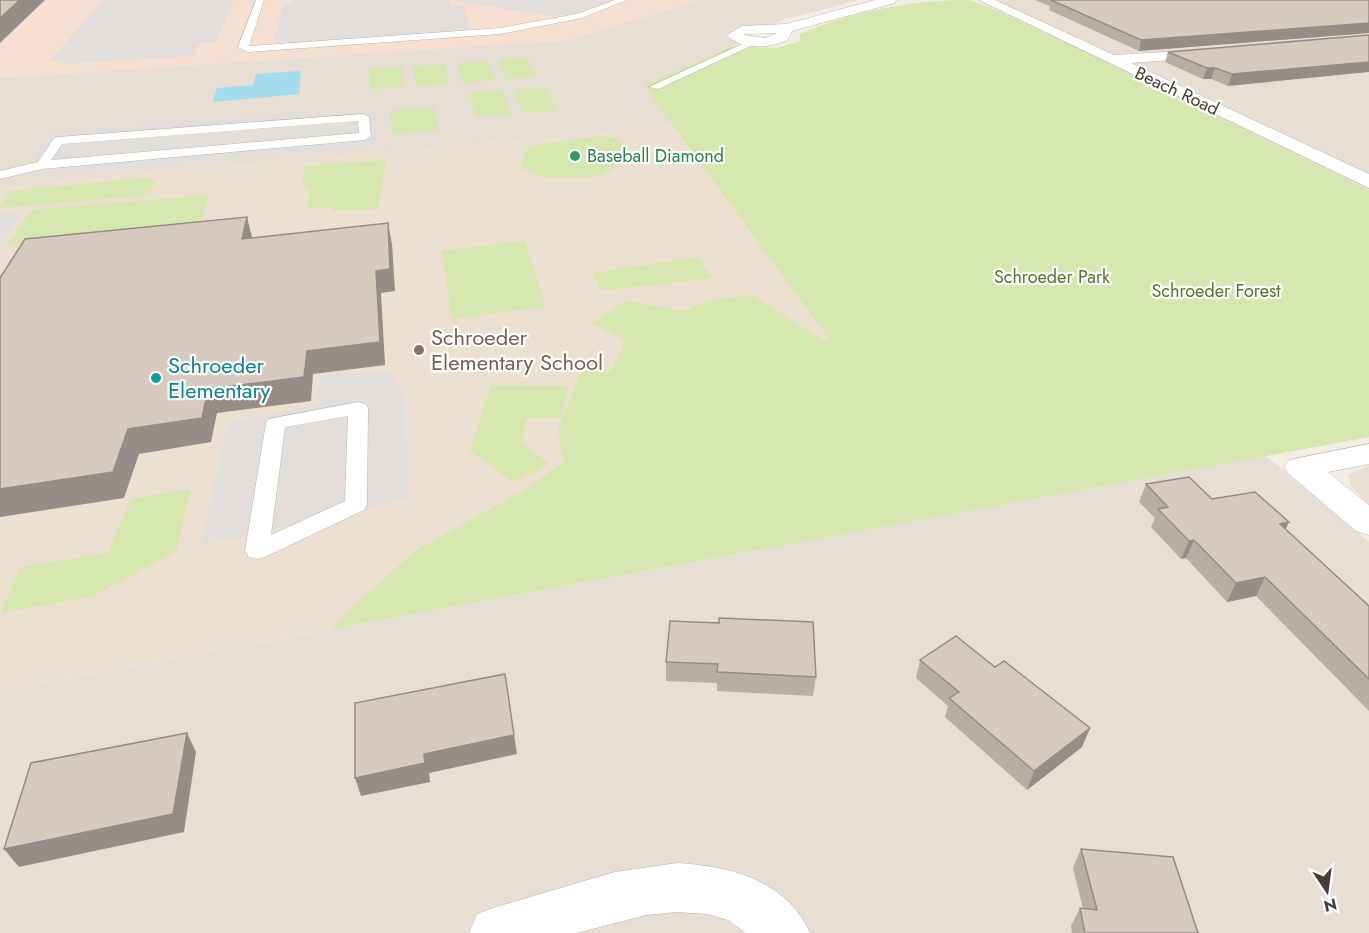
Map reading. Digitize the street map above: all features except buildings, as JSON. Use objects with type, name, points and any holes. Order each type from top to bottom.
[{"type":"street","points":[[786,28],[780,39],[754,42],[739,39],[735,33],[751,29],[786,28],[890,0]]},
{"type":"street","name":"Beach Road","points":[[985,0],[1369,182]]},
{"type":"street","points":[[1112,60],[1229,51]]},
{"type":"street","points":[[1369,454],[1301,467],[1369,523]]},
{"type":"street","points":[[496,933],[606,900],[665,887],[701,888],[738,897],[764,913],[783,933]]},
{"type":"lane","points":[[260,0],[243,47],[248,49],[500,31],[579,16],[623,0]]},
{"type":"lane","points":[[654,87],[754,42]]},
{"type":"lane","points":[[0,175],[42,165],[364,136],[363,117],[58,141],[42,165]]},
{"type":"lane","points":[[358,408],[356,505],[257,551],[276,423],[358,408]]},
{"type":"shaded area","points":[[0,0],[701,0],[567,40],[0,78]]},
{"type":"shaded area","points":[[103,0],[234,0],[216,42],[199,43],[193,56],[62,64],[65,60],[50,61]]},
{"type":"shaded area","points":[[294,0],[449,0],[450,5],[463,5],[470,30],[288,45],[289,41],[273,42],[284,4],[293,3]]},
{"type":"shaded area","points":[[465,0],[612,0],[571,15],[554,16],[459,2]]},
{"type":"shaded area","points":[[701,0],[858,0],[782,20],[732,46],[643,85],[673,126],[0,187],[0,78],[567,40]]},
{"type":"shaded area","points":[[992,0],[1369,0],[1369,177]]},
{"type":"shaded area","points":[[318,111],[317,117],[376,112],[379,146],[23,177],[51,132]]},
{"type":"shaded area","name":"Schroeder Elementary School","points":[[673,126],[958,512],[0,691],[0,187]]},
{"type":"shaded area","points":[[23,211],[0,245],[0,213]]},
{"type":"shaded area","points":[[388,371],[405,396],[408,498],[226,541],[202,543],[228,420],[270,415],[318,404],[319,376]]},
{"type":"shaded area","points":[[1266,456],[1369,542],[1369,933],[0,933],[0,691]]},
{"type":"shaded area","points":[[1369,466],[1369,505],[1350,485],[1349,474]]},
{"type":"green space","name":"Schroeder Forest","points":[[969,0],[992,8],[1065,42],[1369,190],[1369,437],[332,629],[360,600],[416,550],[522,492],[564,462],[558,429],[582,371],[611,371],[626,340],[591,323],[624,301],[686,311],[707,301],[753,295],[823,340],[830,340],[643,85],[732,46],[777,48],[800,41],[800,34],[862,13],[925,2]]},
{"type":"green space","points":[[528,58],[537,77],[505,79],[498,60]]},
{"type":"green space","points":[[488,61],[495,80],[462,83],[457,63]]},
{"type":"green space","points":[[445,64],[449,84],[416,86],[413,66]]},
{"type":"green space","points":[[402,67],[404,87],[370,90],[370,69]]},
{"type":"green space","points":[[546,88],[557,110],[522,113],[513,90]]},
{"type":"green space","points":[[503,91],[511,114],[476,117],[469,93]]},
{"type":"green space","points":[[434,108],[439,130],[392,134],[390,111]]},
{"type":"green space","name":"Baseball Diamond","points":[[601,136],[618,138],[629,161],[595,177],[542,177],[521,168],[526,150],[542,144]]},
{"type":"green space","points":[[386,160],[378,209],[331,211],[331,207],[307,209],[311,188],[302,186],[306,166]]},
{"type":"green space","points":[[147,178],[155,181],[150,195],[0,208],[11,191]]},
{"type":"green space","points":[[208,195],[200,226],[8,245],[31,210]]},
{"type":"green space","points":[[525,241],[546,307],[452,319],[442,251]]},
{"type":"green space","points":[[698,257],[712,278],[601,291],[592,273]]},
{"type":"green space","points":[[491,385],[568,386],[561,417],[526,419],[522,443],[550,464],[513,482],[470,451]]},
{"type":"green space","points":[[191,489],[176,552],[93,596],[1,613],[21,567],[108,553],[131,499]]},
{"type":"water","points":[[301,71],[299,94],[213,102],[217,88],[253,85],[256,74]]},
{"type":"place","name":"Baseball Diamond","points":[[575,156]]},
{"type":"place","name":"Schroeder Elementary School","points":[[419,350]]},
{"type":"place","name":"Schroeder Elementary","points":[[156,378]]},
{"type":"park label","name":"Schroeder Park","points":[[1052,277]]}]
